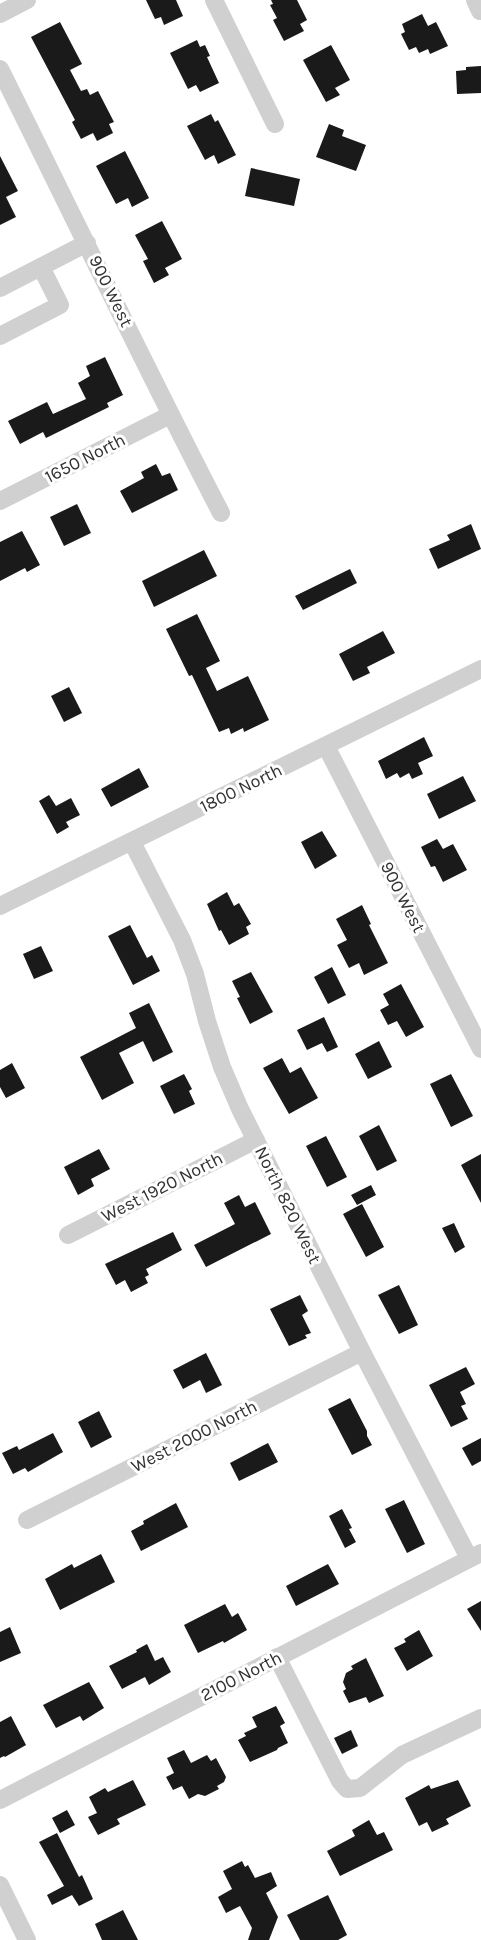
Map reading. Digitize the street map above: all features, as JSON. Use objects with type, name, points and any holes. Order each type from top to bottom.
[{"type":"street","points":[[0,14],[27,0]]},
{"type":"street","points":[[214,0],[275,124]]},
{"type":"street","points":[[475,0],[480,11]]},
{"type":"street","name":"900 West","points":[[0,69],[170,416],[221,513]]},
{"type":"street","points":[[0,288],[87,243]]},
{"type":"street","points":[[0,336],[60,305],[41,267]]},
{"type":"street","name":"1650 North","points":[[0,501],[170,416]]},
{"type":"street","name":"1800 North","points":[[0,906],[481,669]]},
{"type":"street","name":"900 West","points":[[326,746],[481,1049]]},
{"type":"street","name":"North 820 West","points":[[132,842],[182,940],[195,974],[222,1067],[256,1140],[362,1352],[475,1555]]},
{"type":"street","name":"West 1920 North","points":[[68,1234],[256,1140]]},
{"type":"street","name":"West 2000 North","points":[[27,1520],[362,1352]]},
{"type":"street","name":"2100 North","points":[[0,1800],[475,1555]]},
{"type":"street","points":[[277,1657],[346,1789],[360,1788],[402,1755],[481,1718]]},
{"type":"street","points":[[0,1885],[27,1940]]},
{"type":"building","points":[[146,0],[176,0],[183,16],[164,25],[161,17],[155,19]]},
{"type":"building","points":[[271,0],[297,0],[307,20],[300,24],[304,31],[284,41],[273,20],[277,18],[270,5],[273,4]]},
{"type":"building","points":[[422,14],[428,26],[436,22],[448,46],[430,54],[428,49],[419,53],[416,47],[409,50],[401,34],[405,32],[402,24]]},
{"type":"building","points":[[60,22],[82,64],[70,70],[81,91],[87,89],[90,95],[98,91],[114,122],[109,124],[113,133],[97,141],[93,133],[81,139],[72,122],[75,120],[31,37]]},
{"type":"building","points":[[197,40],[200,47],[205,45],[210,56],[207,57],[219,83],[200,92],[196,85],[188,89],[170,53]]},
{"type":"building","points":[[331,45],[350,80],[335,88],[340,95],[326,102],[303,60]]},
{"type":"building","points":[[481,66],[481,93],[457,94],[456,71],[466,70],[466,67]]},
{"type":"building","points":[[211,114],[215,122],[218,120],[236,155],[218,164],[214,155],[205,160],[187,126]]},
{"type":"building","points":[[329,124],[344,130],[342,136],[366,145],[356,171],[316,157]]},
{"type":"building","points":[[125,151],[149,198],[132,207],[128,198],[116,204],[96,166]]},
{"type":"building","points":[[0,156],[18,191],[6,197],[16,217],[0,225]]},
{"type":"building","points":[[251,168],[300,179],[294,206],[245,196]]},
{"type":"building","points":[[162,221],[182,259],[165,268],[169,275],[154,283],[143,261],[148,259],[135,235]]},
{"type":"building","points":[[105,357],[123,395],[107,403],[109,407],[46,438],[43,432],[20,444],[8,421],[47,402],[53,414],[86,399],[78,383],[90,376],[86,366]]},
{"type":"building","points":[[156,464],[162,476],[170,473],[178,490],[132,513],[120,491],[144,478],[141,472]]},
{"type":"building","points":[[77,504],[91,533],[64,546],[50,517]]},
{"type":"building","points":[[471,524],[481,549],[438,569],[429,549],[450,540],[447,535]]},
{"type":"building","points":[[22,531],[40,565],[27,572],[25,568],[0,581],[0,542]]},
{"type":"building","points":[[204,550],[217,576],[154,607],[142,581]]},
{"type":"building","points":[[350,569],[357,583],[303,610],[295,596]]},
{"type":"building","points":[[197,614],[220,661],[206,668],[217,691],[248,676],[269,720],[244,732],[243,728],[231,734],[229,728],[219,732],[192,675],[189,676],[166,629]]},
{"type":"building","points":[[383,631],[395,653],[367,667],[370,673],[353,681],[339,654]]},
{"type":"building","points":[[69,687],[82,713],[64,722],[51,696]]},
{"type":"building","points":[[424,737],[433,756],[418,763],[423,774],[412,779],[409,773],[400,778],[397,773],[386,779],[378,761]]},
{"type":"building","points":[[139,768],[149,787],[111,807],[101,789]]},
{"type":"building","points":[[463,776],[476,801],[439,819],[427,794]]},
{"type":"building","points":[[49,795],[56,806],[71,798],[80,815],[66,822],[69,827],[57,834],[39,801]]},
{"type":"building","points":[[322,831],[337,856],[315,869],[301,842]]},
{"type":"building","points":[[437,839],[443,849],[453,844],[467,870],[443,882],[435,866],[431,867],[421,847]]},
{"type":"building","points":[[227,892],[234,906],[239,903],[251,924],[246,927],[249,934],[229,945],[221,930],[219,931],[207,904]]},
{"type":"building","points":[[362,905],[388,963],[364,975],[359,963],[349,968],[337,945],[347,940],[336,919]]},
{"type":"building","points":[[130,925],[147,958],[152,955],[160,971],[133,985],[108,936]]},
{"type":"building","points":[[41,946],[53,971],[34,979],[23,954]]},
{"type":"building","points":[[332,967],[346,995],[328,1004],[314,977]]},
{"type":"building","points":[[251,972],[273,1012],[250,1024],[237,998],[240,997],[232,981]]},
{"type":"building","points":[[401,984],[424,1027],[406,1037],[397,1021],[388,1025],[380,1010],[389,1005],[383,994]]},
{"type":"building","points":[[149,1003],[173,1052],[153,1062],[143,1041],[119,1053],[134,1083],[102,1100],[80,1057],[136,1028],[129,1013]]},
{"type":"building","points":[[324,1017],[338,1047],[327,1052],[322,1043],[307,1050],[297,1030]]},
{"type":"building","points":[[379,1041],[392,1067],[368,1079],[355,1054]]},
{"type":"building","points":[[282,1058],[290,1073],[301,1067],[318,1098],[289,1114],[263,1068]]},
{"type":"building","points":[[12,1063],[25,1088],[6,1098],[0,1087],[0,1070]]},
{"type":"building","points":[[184,1074],[192,1089],[189,1091],[195,1104],[174,1114],[160,1086]]},
{"type":"building","points":[[451,1074],[473,1116],[451,1127],[430,1084]]},
{"type":"building","points":[[379,1125],[397,1161],[377,1171],[359,1136]]},
{"type":"building","points":[[326,1136],[347,1177],[327,1187],[306,1146]]},
{"type":"building","points":[[99,1149],[110,1169],[91,1179],[94,1186],[78,1195],[64,1167]]},
{"type":"building","points":[[481,1154],[481,1203],[461,1165]]},
{"type":"building","points":[[371,1185],[376,1195],[357,1205],[351,1195]]},
{"type":"building","points":[[239,1195],[245,1207],[255,1202],[271,1234],[206,1267],[194,1245],[235,1224],[224,1203]]},
{"type":"building","points":[[362,1204],[384,1247],[366,1257],[343,1214]]},
{"type":"building","points":[[454,1223],[465,1247],[455,1253],[442,1228]]},
{"type":"building","points":[[173,1232],[182,1250],[146,1269],[149,1275],[145,1277],[148,1283],[131,1292],[125,1280],[116,1285],[105,1264]]},
{"type":"building","points":[[399,1285],[418,1325],[399,1334],[378,1295]]},
{"type":"building","points":[[300,1295],[308,1311],[302,1315],[311,1333],[305,1335],[307,1338],[289,1346],[270,1309]]},
{"type":"building","points":[[206,1353],[222,1385],[206,1393],[200,1380],[183,1389],[173,1370]]},
{"type":"building","points":[[466,1367],[475,1384],[460,1392],[466,1404],[461,1406],[468,1419],[451,1427],[429,1385]]},
{"type":"building","points":[[350,1398],[372,1445],[352,1455],[328,1409]]},
{"type":"building","points":[[99,1411],[112,1437],[91,1448],[78,1422]]},
{"type":"building","points":[[53,1433],[63,1452],[28,1472],[25,1468],[13,1474],[2,1453],[17,1446],[19,1450]]},
{"type":"building","points":[[481,1438],[481,1461],[472,1466],[462,1448]]},
{"type":"building","points":[[268,1443],[278,1462],[239,1481],[230,1463]]},
{"type":"building","points":[[404,1500],[425,1544],[407,1553],[385,1509]]},
{"type":"building","points":[[176,1503],[188,1527],[141,1551],[131,1531],[144,1524],[143,1521]]},
{"type":"building","points":[[342,1509],[356,1542],[345,1548],[329,1516]]},
{"type":"building","points":[[101,1554],[115,1582],[60,1610],[45,1579],[72,1564],[74,1568]]},
{"type":"building","points":[[328,1564],[339,1584],[296,1606],[286,1586]]},
{"type":"building","points":[[481,1601],[481,1631],[467,1609]]},
{"type":"building","points":[[225,1604],[232,1617],[238,1613],[247,1630],[224,1643],[223,1641],[198,1653],[184,1625]]},
{"type":"building","points":[[10,1627],[21,1653],[0,1662],[0,1632]]},
{"type":"building","points":[[419,1630],[433,1656],[407,1671],[394,1648],[406,1642],[404,1639]]},
{"type":"building","points":[[147,1644],[155,1661],[163,1657],[171,1672],[149,1685],[145,1677],[122,1689],[109,1666],[137,1652],[136,1650]]},
{"type":"building","points":[[366,1658],[384,1696],[369,1703],[366,1697],[349,1703],[343,1691],[346,1689],[343,1682],[346,1673],[353,1669],[351,1666]]},
{"type":"building","points":[[89,1682],[104,1708],[83,1721],[80,1716],[56,1728],[43,1705]]},
{"type":"building","points":[[276,1706],[285,1723],[280,1726],[288,1743],[250,1762],[238,1740],[246,1736],[244,1733],[257,1727],[252,1717]]},
{"type":"building","points":[[11,1716],[26,1745],[0,1758],[0,1722]]},
{"type":"building","points":[[351,1730],[358,1746],[342,1754],[334,1738]]},
{"type":"building","points":[[184,1750],[191,1763],[207,1755],[211,1761],[216,1758],[226,1777],[224,1782],[217,1786],[219,1789],[205,1796],[198,1794],[189,1799],[182,1786],[173,1790],[166,1777],[174,1773],[167,1758]]},
{"type":"building","points":[[133,1780],[146,1805],[117,1819],[120,1824],[98,1835],[88,1817],[97,1813],[89,1797],[105,1788],[108,1792]]},
{"type":"building","points":[[458,1780],[471,1806],[446,1819],[449,1824],[432,1832],[427,1822],[419,1826],[405,1798],[429,1785],[431,1789]]},
{"type":"building","points":[[67,1810],[75,1825],[60,1833],[52,1818]]},
{"type":"building","points":[[369,1820],[377,1835],[384,1832],[393,1850],[340,1876],[327,1851],[355,1836],[352,1830]]},
{"type":"building","points":[[57,1833],[79,1877],[82,1875],[93,1899],[79,1906],[72,1895],[52,1905],[47,1895],[64,1886],[39,1842]]},
{"type":"building","points":[[242,1861],[245,1867],[248,1865],[255,1878],[271,1872],[277,1886],[266,1893],[278,1917],[269,1940],[248,1940],[252,1928],[240,1906],[226,1913],[218,1897],[232,1889],[223,1871]]},
{"type":"building","points":[[328,1895],[347,1935],[338,1940],[300,1940],[287,1915]]},
{"type":"building","points":[[123,1910],[138,1940],[102,1940],[95,1924]]}]
